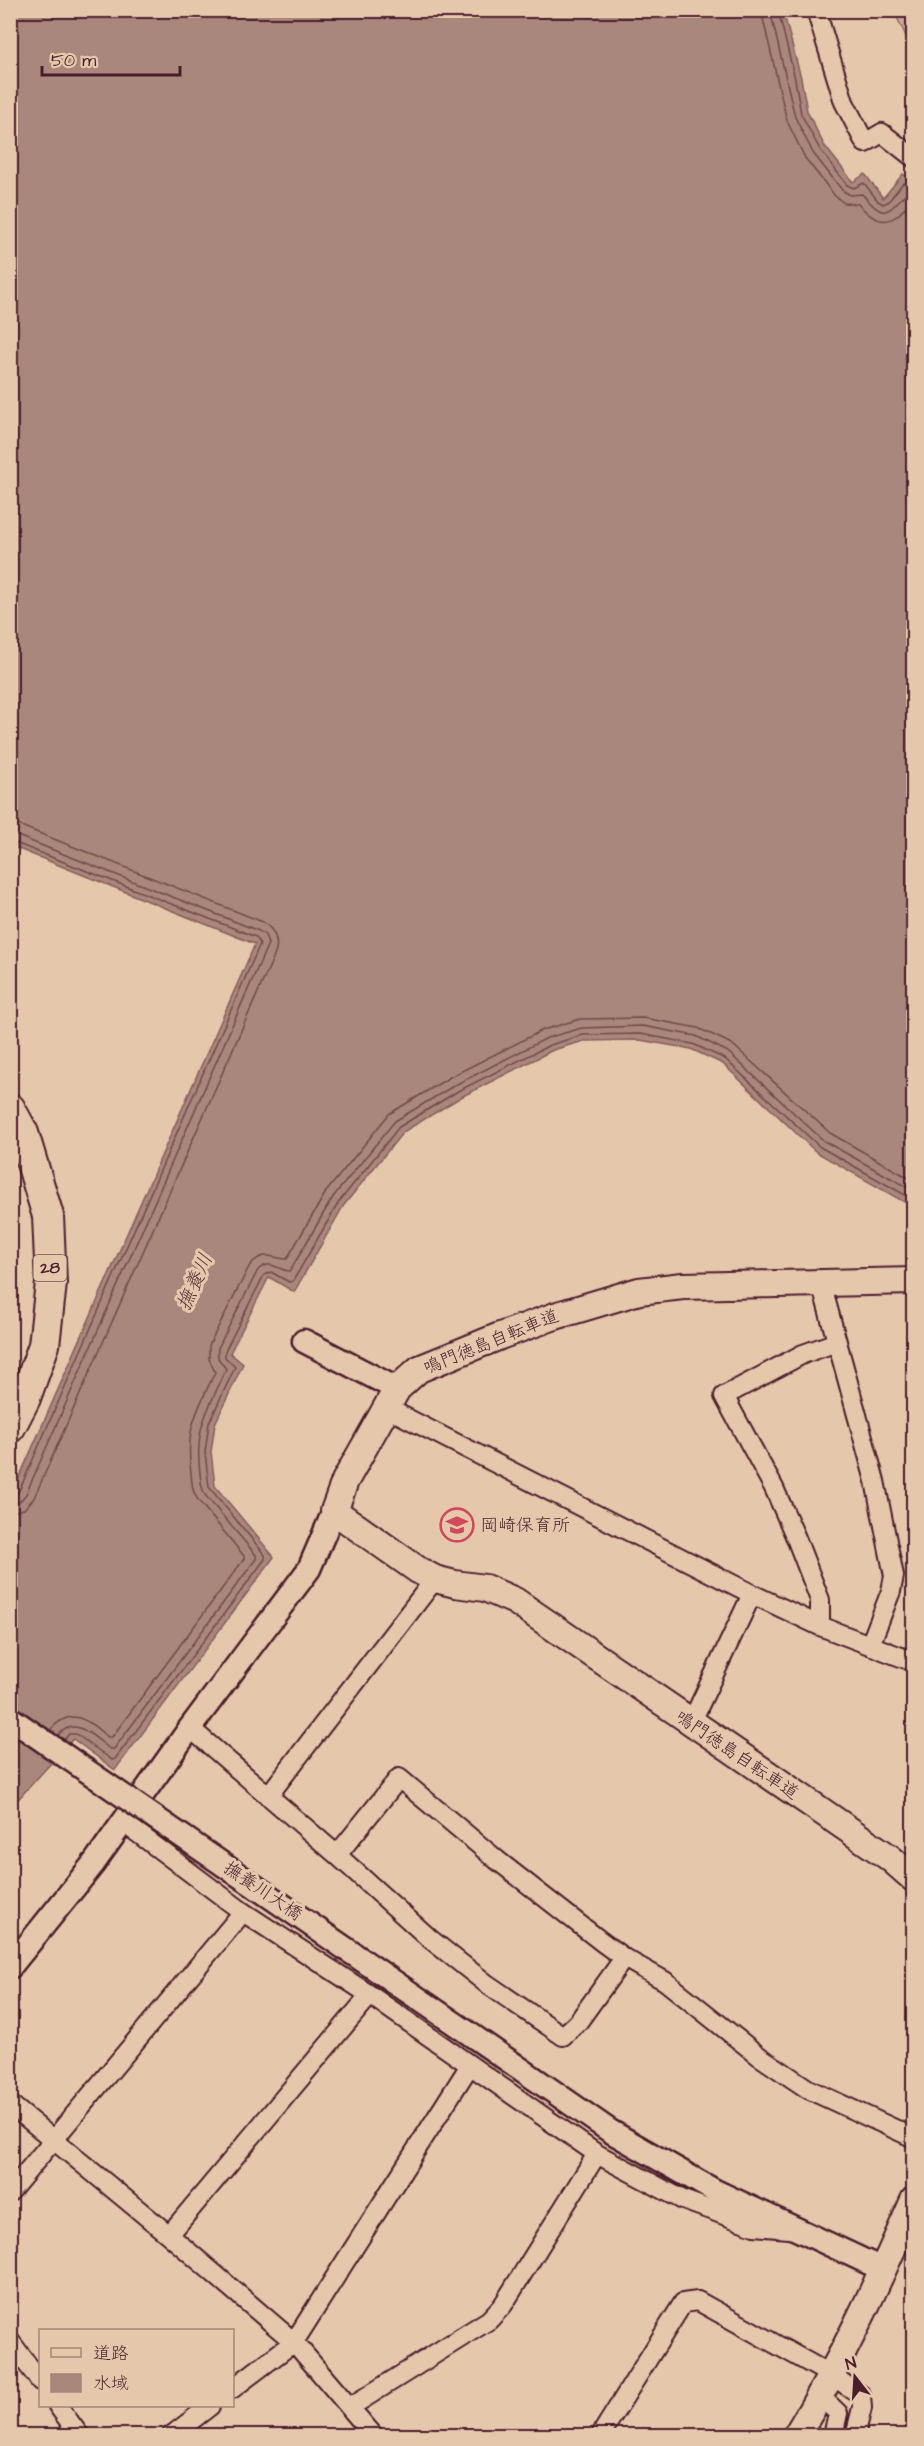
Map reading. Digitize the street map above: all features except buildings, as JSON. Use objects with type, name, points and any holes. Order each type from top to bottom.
[{"type":"highway","name":"28","points":[[10,1109],[23,1133],[48,1216],[51,1283],[44,1345],[25,1398],[10,1426]]},
{"type":"main road","name":"鳴門徳島自転車道","points":[[914,1281],[683,1286],[618,1296],[555,1316],[419,1369],[392,1398],[345,1481],[334,1511],[418,1570],[435,1579],[485,1588],[515,1601],[890,1858],[914,1879]]},
{"type":"main road","points":[[796,2436],[825,2386],[884,2270],[914,2200]]},
{"type":"street","points":[[816,10],[844,102],[866,143],[882,133],[914,158]]},
{"type":"street","points":[[821,1283],[875,1481],[894,1576],[891,1592],[870,1645]]},
{"type":"street","points":[[304,1341],[392,1398],[753,1594],[820,1626],[914,1662]]},
{"type":"street","points":[[820,1626],[820,1600],[796,1538],[774,1488],[724,1396],[803,1354],[837,1342]]},
{"type":"street","points":[[10,1967],[94,1863],[190,1728],[309,1569],[334,1511]]},
{"type":"street","points":[[268,1796],[435,1579]]},
{"type":"street","points":[[691,1723],[753,1594]]},
{"type":"street","name":"撫養川大橋","points":[[10,1718],[610,2131],[715,2191],[884,2270]]},
{"type":"street","points":[[190,1728],[429,1938],[487,1984],[563,2036],[578,2022],[624,1958]]},
{"type":"street","points":[[337,1855],[399,1778],[497,1860],[624,1958],[665,1981],[759,2056],[808,2089],[914,2138]]},
{"type":"street","points":[[123,1822],[243,1912],[370,1995],[597,2154],[683,2200],[754,2226],[796,2229]]},
{"type":"street","points":[[10,2192],[243,1912]]},
{"type":"street","points":[[169,2235],[370,1995]]},
{"type":"street","points":[[234,2387],[294,2342],[470,2065]]},
{"type":"street","points":[[10,2104],[294,2342],[374,2436]]},
{"type":"street","points":[[350,2407],[489,2320],[503,2305],[597,2154]]},
{"type":"street","points":[[600,2436],[683,2303],[698,2301],[825,2386],[861,2395],[862,2408],[855,2436]]},
{"type":"street","points":[[10,2341],[39,2380]]},
{"type":"street","points":[[825,2386],[838,2413],[833,2436]]},
{"type":"street","points":[[59,2407],[80,2436]]},
{"type":"street","points":[[171,2436],[209,2407]]},
{"type":"shaded area","points":[[894,11],[913,11],[913,51]]},
{"type":"water","name":"撫養川","points":[[11,11],[783,11],[801,78],[807,111],[824,145],[853,182],[865,174],[883,198],[903,174],[913,181],[913,1207],[816,1152],[723,1064],[691,1049],[640,1040],[584,1041],[553,1050],[461,1097],[403,1132],[344,1205],[294,1292],[269,1277],[230,1353],[243,1364],[215,1424],[211,1452],[215,1486],[274,1557],[115,1770],[73,1739],[11,1807],[11,1496],[255,944],[11,846]]},
{"type":"place","name":"岡崎保育所","points":[[457,1525]]}]
